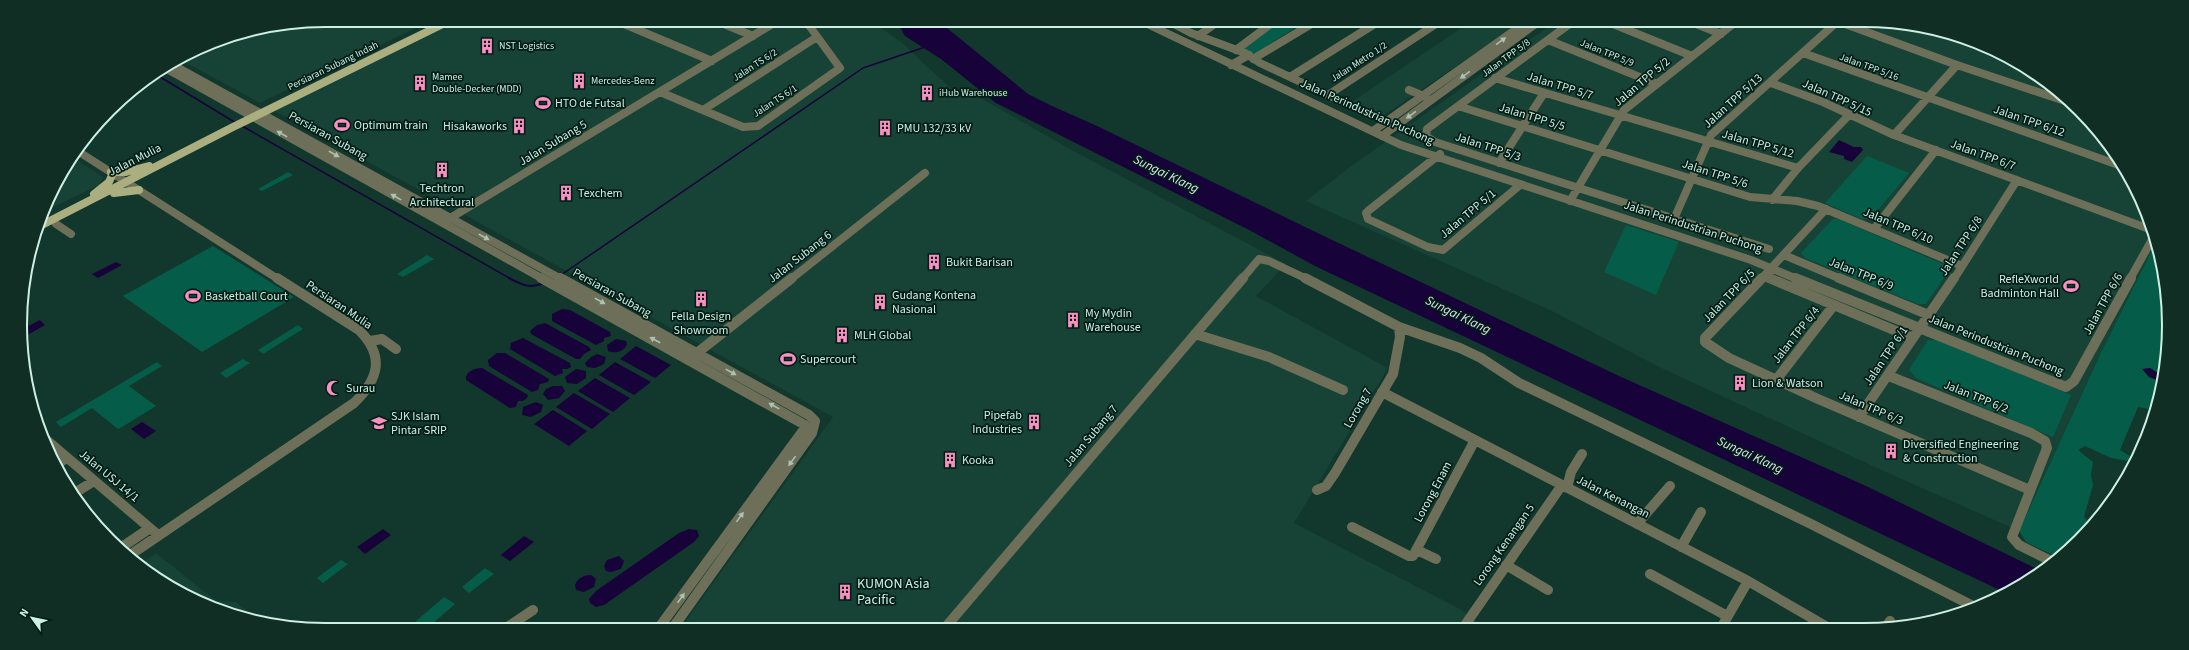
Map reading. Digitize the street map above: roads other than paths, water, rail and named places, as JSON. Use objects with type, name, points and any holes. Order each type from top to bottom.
[{"type":"main road","name":"Persiaran Subang Indah","points":[[250,116],[426,27]]},
{"type":"main road","name":"Persiaran Subang Indah","points":[[250,116],[436,27]]},
{"type":"main road","points":[[47,218],[151,168],[250,116]]},
{"type":"main road","points":[[45,223],[96,195],[109,182],[112,173],[151,168]]},
{"type":"main road","points":[[96,195],[140,190],[151,168]]},
{"type":"street","points":[[631,27],[712,61]]},
{"type":"street","points":[[731,27],[753,36]]},
{"type":"street","name":"Jalan Subang 5","points":[[442,223],[768,27]]},
{"type":"street","name":"Jalan TS 6/1","points":[[660,92],[743,127],[749,128],[758,126],[840,68],[810,27]]},
{"type":"street","points":[[1159,27],[1290,77],[1343,102]]},
{"type":"street","points":[[1167,27],[1238,57],[1303,27]]},
{"type":"street","points":[[1180,27],[1238,57]]},
{"type":"street","points":[[1198,36],[1210,27]]},
{"type":"street","points":[[1238,57],[1269,27]]},
{"type":"street","points":[[1290,77],[1371,27]]},
{"type":"street","name":"Jalan Metro 1/2","points":[[1328,95],[1431,27]]},
{"type":"street","points":[[1382,131],[1423,96],[1524,27]]},
{"type":"street","points":[[1382,131],[1431,99],[1524,27]]},
{"type":"street","name":"Jalan TPP 5/8","points":[[1449,113],[1566,27]]},
{"type":"street","points":[[1621,27],[1692,56]]},
{"type":"street","points":[[1704,27],[1721,34]]},
{"type":"street","name":"Jalan TPP 5/2","points":[[1572,199],[1620,115],[1730,27]]},
{"type":"street","name":"Jalan TPP 5/13","points":[[1674,219],[1707,141],[1716,130],[1771,82],[1830,27]]},
{"type":"street","points":[[1852,27],[1957,65],[2056,98]]},
{"type":"street","name":"Jalan TS 6/2","points":[[703,110],[817,37]]},
{"type":"street","name":"Jalan TPP 5/9","points":[[1548,40],[1657,84]]},
{"type":"street","name":"Jalan TPP 5/16","points":[[1803,53],[1927,99]]},
{"type":"street","name":"Jalan Perindustrian Puchong","points":[[1238,57],[1382,131],[1438,155],[1520,185],[1572,199]]},
{"type":"street","points":[[1894,135],[1957,65]]},
{"type":"street","name":"Persiaran Subang","points":[[176,67],[250,116],[450,218],[566,282],[693,356],[805,424],[805,428],[663,623]]},
{"type":"street","name":"Persiaran Subang","points":[[170,71],[558,288],[809,415],[815,421],[812,433],[676,623]]},
{"type":"street","name":"Jalan TPP 5/7","points":[[1495,78],[1620,115]]},
{"type":"street","name":"Jalan TPP 5/15","points":[[1771,82],[1894,135]]},
{"type":"street","points":[[1409,90],[1431,99]]},
{"type":"street","points":[[1499,163],[1544,93]]},
{"type":"street","name":"Jalan TPP 6/12","points":[[1927,99],[2115,164]]},
{"type":"street","name":"Jalan TPP 5/5","points":[[1458,106],[1600,150]]},
{"type":"street","name":"Jalan TPP 5/3","points":[[1449,113],[1427,129],[1425,134],[1428,138],[1499,163],[1769,249]]},
{"type":"street","name":"Jalan TPP 5/12","points":[[1620,115],[1798,168]]},
{"type":"street","points":[[1772,200],[1798,168],[1849,115]]},
{"type":"street","name":"Jalan TPP 6/7","points":[[1894,135],[2145,228]]},
{"type":"street","name":"Jalan TPP 5/6","points":[[1600,150],[1750,197],[1804,202],[1826,209]]},
{"type":"street","points":[[1874,229],[1936,150]]},
{"type":"street","name":"Persiaran Mulia","points":[[81,153],[359,330],[370,341],[376,353],[376,368],[372,382],[361,396],[134,553]]},
{"type":"street","name":"Jalan Perindustrian Puchong","points":[[1438,155],[1775,266],[1922,326],[2061,386],[2072,384]]},
{"type":"street","name":"Jalan TPP 5/1","points":[[1438,155],[1368,211],[1366,215],[1368,219],[1428,247],[1443,250],[1520,185]]},
{"type":"street","name":"Jalan Subang 6","points":[[693,356],[924,173]]},
{"type":"street","name":"Jalan TPP 6/8","points":[[1922,326],[2018,180]]},
{"type":"street","points":[[1775,266],[1826,209]]},
{"type":"street","name":"Jalan TPP 6/10","points":[[1826,209],[1962,266]]},
{"type":"street","points":[[56,224],[71,234]]},
{"type":"street","name":"Jalan TPP 6/6","points":[[2072,384],[2150,243]]},
{"type":"street","name":"Jalan TPP 6/9","points":[[1784,255],[1929,315]]},
{"type":"street","name":"Jalan Subang 7","points":[[949,623],[1259,259],[1269,261],[1298,274],[1360,305],[1399,327]]},
{"type":"street","name":"Jalan TPP 6/5","points":[[1704,342],[1705,338],[1775,266]]},
{"type":"street","points":[[1765,276],[1913,338]]},
{"type":"street","name":"Jalan TPP 6/4","points":[[1776,380],[1834,305]]},
{"type":"street","name":"Jalan TPP 6/1","points":[[1859,417],[1889,376],[1922,326]]},
{"type":"street","points":[[1399,327],[1460,348],[1481,358],[1520,383],[1842,539],[1968,604]]},
{"type":"street","name":"Lorong 7","points":[[1317,490],[1326,486],[1335,474],[1382,392],[1394,368],[1400,337],[1399,327]]},
{"type":"street","points":[[1195,334],[1269,357],[1343,390]]},
{"type":"street","points":[[370,341],[382,339],[396,349]]},
{"type":"street","name":"Jalan TPP 6/3","points":[[1704,342],[1729,358],[1776,380],[2030,490]]},
{"type":"street","name":"Jalan TPP 6/2","points":[[1889,376],[2031,433],[2045,441],[2047,448],[2030,490]]},
{"type":"street","name":"Jalan Kenangan","points":[[1382,392],[1748,581],[1820,623]]},
{"type":"street","name":"Lorong Enam","points":[[1415,553],[1475,440]]},
{"type":"street","name":"Jalan USJ 14/1","points":[[53,446],[158,536]]},
{"type":"street","name":"Lorong Kenangan 5","points":[[1466,623],[1564,486],[1582,454]]},
{"type":"street","points":[[61,462],[67,458]]},
{"type":"street","points":[[77,491],[94,481]]},
{"type":"street","points":[[1638,524],[1670,486]]},
{"type":"street","points":[[2030,490],[2012,537],[2019,545],[2047,559]]},
{"type":"street","points":[[1681,546],[1701,512]]},
{"type":"street","points":[[1352,527],[1409,556],[1415,553],[1436,559]]},
{"type":"street","points":[[125,545],[150,528]]},
{"type":"street","points":[[1506,565],[1548,590]]},
{"type":"street","points":[[1650,574],[1727,616]]},
{"type":"street","points":[[1724,623],[1748,581]]},
{"type":"street","points":[[514,623],[533,610]]},
{"type":"water","name":"Sungai Klang","points":[[900,27],[946,27],[1028,94],[1052,106],[1097,126],[1330,239],[1619,376],[1866,486],[2036,568],[2000,590],[1315,266],[1253,232],[996,103],[941,59],[905,36]]},
{"type":"water","points":[[1839,140],[1854,147],[1861,147],[1863,150],[1852,162],[1844,159],[1844,156],[1829,152]]},
{"type":"water","points":[[116,262],[122,265],[98,278],[92,274]]},
{"type":"water","points":[[562,309],[570,310],[610,332],[611,336],[604,338],[604,341],[596,345],[552,321],[552,314]]},
{"type":"water","points":[[40,320],[45,325],[28,335],[27,327]]},
{"type":"water","points":[[545,323],[589,347],[591,350],[584,354],[580,359],[576,359],[531,334],[530,331],[537,325]]},
{"type":"water","points":[[523,338],[570,363],[571,367],[562,369],[563,373],[555,376],[510,349],[511,343]]},
{"type":"water","points":[[616,339],[626,341],[626,347],[619,352],[608,351],[607,345]]},
{"type":"water","points":[[636,346],[671,365],[655,378],[620,359]]},
{"type":"water","points":[[497,353],[505,353],[549,379],[548,382],[540,384],[538,390],[532,392],[489,366],[488,360]]},
{"type":"water","points":[[597,354],[606,357],[604,364],[595,368],[587,367],[585,363]]},
{"type":"water","points":[[615,362],[651,382],[634,395],[599,375]]},
{"type":"water","points":[[482,368],[528,395],[527,398],[523,401],[518,401],[516,407],[510,408],[466,380],[467,375],[471,371]]},
{"type":"water","points":[[2150,368],[2158,373],[2157,380],[2149,377],[2142,369]]},
{"type":"water","points":[[576,369],[586,371],[586,378],[577,384],[567,383],[565,377]]},
{"type":"water","points":[[595,378],[630,398],[613,412],[578,391]]},
{"type":"water","points":[[553,386],[562,386],[565,391],[559,398],[548,400],[543,394],[546,389]]},
{"type":"water","points":[[574,393],[610,414],[592,429],[556,407]]},
{"type":"water","points":[[536,402],[543,405],[541,412],[531,417],[522,415],[523,407]]},
{"type":"water","points":[[553,410],[587,431],[569,446],[534,424]]},
{"type":"water","points":[[142,422],[156,431],[144,439],[131,429]]},
{"type":"water","points":[[383,529],[391,535],[365,554],[357,547]]},
{"type":"water","points":[[689,529],[697,530],[699,536],[694,542],[604,605],[596,607],[590,603],[589,599],[596,591],[679,533]]},
{"type":"water","points":[[524,536],[534,542],[510,561],[501,555]]},
{"type":"water","points":[[619,556],[624,561],[621,569],[611,572],[606,571],[604,566],[607,560]]},
{"type":"water","points":[[591,575],[596,579],[594,587],[584,592],[576,590],[575,585],[578,580],[584,576]]},
{"type":"waterway","points":[[561,275],[863,68],[925,47]]},
{"type":"waterway","points":[[160,77],[236,123]]},
{"type":"waterway","points":[[242,126],[511,279]]},
{"type":"waterway","points":[[509,278],[518,283],[530,286],[544,283]]},
{"type":"place","name":"NST Logistics","points":[[487,46]]},
{"type":"place","name":"Mercedes-Benz","points":[[579,81]]},
{"type":"place","name":"Mamee Double-Decker (MDD)","points":[[420,83]]},
{"type":"place","name":"iHub Warehouse","points":[[927,93]]},
{"type":"place","name":"HTO de Futsal","points":[[543,103]]},
{"type":"place","name":"Optimum train","points":[[342,125]]},
{"type":"place","name":"Hisakaworks","points":[[519,126]]},
{"type":"place","name":"PMU 132/33 kV","points":[[885,128]]},
{"type":"place","name":"Techtron Architectural","points":[[442,170]]},
{"type":"place","name":"Texchem","points":[[566,193]]},
{"type":"place","name":"Bukit Barisan","points":[[934,262]]},
{"type":"place","name":"RefleXworld Badminton Hall","points":[[2071,286]]},
{"type":"place","name":"Basketball Court","points":[[193,296]]},
{"type":"place","name":"Fella Design Showroom","points":[[701,299]]},
{"type":"place","name":"Gudang Kontena Nasional","points":[[880,302]]},
{"type":"place","name":"My Mydin Warehouse","points":[[1073,320]]},
{"type":"place","name":"MLH Global","points":[[842,335]]},
{"type":"place","name":"Supercourt","points":[[788,359]]},
{"type":"place","name":"Lion & Watson","points":[[1740,383]]},
{"type":"place","name":"Surau","points":[[334,388]]},
{"type":"place","name":"Pipefab Industries","points":[[1034,422]]},
{"type":"place","name":"SJK Islam Pintar SRIP","points":[[379,423]]},
{"type":"place","name":"Diversified Engineering & Construction","points":[[1891,451]]},
{"type":"place","name":"Kooka","points":[[950,460]]},
{"type":"place","name":"KUMON Asia Pacific","points":[[845,592]]}]
